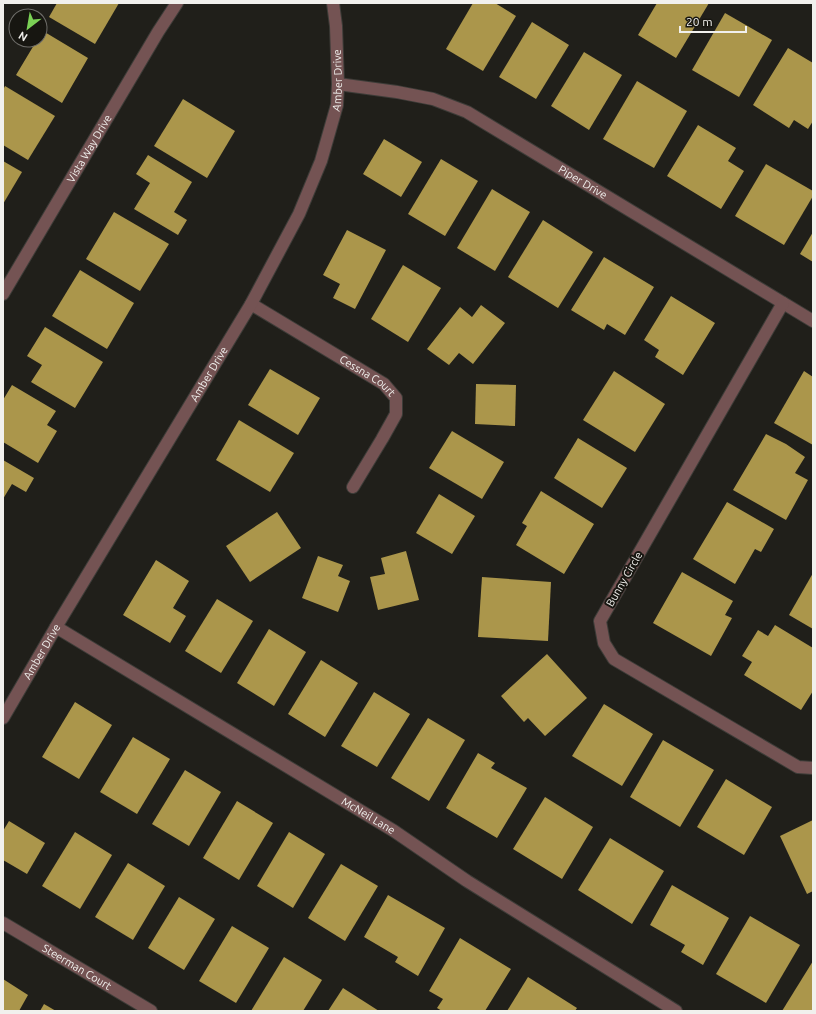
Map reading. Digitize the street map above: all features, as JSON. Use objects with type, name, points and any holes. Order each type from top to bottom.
[{"type":"street","name":"Vista Way Drive","points":[[3,294],[158,32],[177,3]]},
{"type":"street","name":"Amber Drive","points":[[3,718],[56,627],[251,304],[299,214],[321,162],[337,105],[338,84],[336,26],[333,3]]},
{"type":"street","name":"Piper Drive","points":[[338,84],[397,92],[433,99],[467,112],[813,321]]},
{"type":"street","name":"Bunny Circle","points":[[783,303],[600,621],[604,643],[614,659],[798,767],[813,768]]},
{"type":"street","name":"Cessna Court","points":[[251,304],[384,384],[396,398],[396,414],[353,487]]},
{"type":"street","name":"McNeil Lane","points":[[56,627],[394,831],[467,880],[676,1011]]},
{"type":"street","name":"Steerman Court","points":[[3,923],[151,1011]]},
{"type":"building","points":[[57,3],[119,3],[95,44],[49,17]]},
{"type":"building","points":[[473,3],[495,3],[516,16],[483,71],[446,49]]},
{"type":"building","points":[[657,3],[709,3],[676,58],[638,35]]},
{"type":"building","points":[[725,13],[772,40],[739,97],[692,70]]},
{"type":"building","points":[[532,22],[569,45],[536,99],[499,77]]},
{"type":"building","points":[[48,34],[88,58],[62,103],[16,75],[32,48],[48,48]]},
{"type":"building","points":[[788,48],[813,63],[813,121],[808,129],[794,120],[789,128],[753,105]]},
{"type":"building","points":[[584,52],[622,75],[589,130],[551,106]]},
{"type":"building","points":[[637,81],[687,111],[654,168],[603,139]]},
{"type":"building","points":[[5,86],[55,116],[28,160],[3,145],[3,90]]},
{"type":"building","points":[[183,99],[235,131],[207,178],[154,146]]},
{"type":"building","points":[[698,125],[736,148],[728,161],[744,171],[721,209],[667,176]]},
{"type":"building","points":[[384,139],[422,162],[401,197],[363,174]]},
{"type":"building","points":[[148,155],[192,182],[174,212],[187,220],[178,235],[134,209],[150,183],[136,174]]},
{"type":"building","points":[[441,159],[478,181],[445,236],[408,214]]},
{"type":"building","points":[[3,161],[22,172],[3,204]]},
{"type":"building","points":[[766,164],[813,191],[813,196],[784,245],[735,216]]},
{"type":"building","points":[[492,189],[530,212],[495,271],[457,248]]},
{"type":"building","points":[[114,212],[169,244],[140,291],[86,259]]},
{"type":"building","points":[[543,220],[593,252],[558,308],[508,277]]},
{"type":"building","points":[[347,230],[386,250],[355,309],[333,298],[340,284],[323,275]]},
{"type":"building","points":[[813,232],[813,262],[800,254]]},
{"type":"building","points":[[604,257],[654,287],[625,335],[607,324],[604,330],[571,310]]},
{"type":"building","points":[[403,265],[441,288],[408,342],[371,319]]},
{"type":"building","points":[[80,270],[134,303],[107,349],[52,316]]},
{"type":"building","points":[[671,296],[715,323],[683,375],[655,357],[659,350],[644,340]]},
{"type":"building","points":[[481,305],[505,323],[473,364],[459,353],[449,365],[427,349],[460,307],[472,317]]},
{"type":"building","points":[[45,327],[103,362],[75,408],[31,382],[42,365],[27,356]]},
{"type":"building","points":[[270,369],[320,398],[298,435],[248,405]]},
{"type":"building","points":[[614,371],[665,404],[635,452],[583,420]]},
{"type":"building","points":[[804,371],[813,377],[813,445],[774,423]]},
{"type":"building","points":[[476,384],[516,385],[515,426],[475,424]]},
{"type":"building","points":[[12,385],[56,411],[47,425],[57,431],[38,463],[3,442],[3,400]]},
{"type":"building","points":[[239,420],[294,453],[270,492],[216,460]]},
{"type":"building","points":[[452,431],[504,462],[482,499],[429,468]]},
{"type":"building","points":[[766,434],[786,444],[805,457],[795,473],[808,480],[786,520],[733,490]]},
{"type":"building","points":[[578,438],[627,468],[602,508],[554,478]]},
{"type":"building","points":[[3,460],[34,478],[26,492],[12,484],[3,499]]},
{"type":"building","points":[[541,491],[594,524],[564,574],[516,545],[527,526],[522,523]]},
{"type":"building","points":[[439,494],[475,516],[452,554],[416,533]]},
{"type":"building","points":[[727,502],[774,529],[761,552],[755,549],[735,584],[693,559]]},
{"type":"building","points":[[277,512],[301,548],[250,582],[226,546]]},
{"type":"building","points":[[406,551],[419,600],[378,610],[370,577],[385,574],[381,558]]},
{"type":"building","points":[[318,556],[343,565],[338,576],[350,581],[338,612],[302,598]]},
{"type":"building","points":[[156,560],[189,581],[173,608],[186,616],[170,643],[123,615]]},
{"type":"building","points":[[682,572],[733,601],[725,615],[732,618],[711,656],[653,623]]},
{"type":"building","points":[[813,573],[813,629],[789,615]]},
{"type":"building","points":[[482,577],[551,582],[548,641],[478,637]]},
{"type":"building","points":[[217,599],[253,621],[221,673],[185,651]]},
{"type":"building","points":[[775,625],[813,648],[813,691],[801,710],[744,675],[752,662],[742,656],[758,630],[768,636]]},
{"type":"building","points":[[269,629],[306,652],[274,706],[237,683]]},
{"type":"building","points":[[547,654],[587,698],[545,736],[528,718],[524,722],[501,696]]},
{"type":"building","points":[[321,660],[358,683],[325,737],[288,714]]},
{"type":"building","points":[[374,692],[410,714],[377,767],[341,746]]},
{"type":"building","points":[[75,702],[112,725],[79,779],[42,757]]},
{"type":"building","points":[[604,704],[653,734],[622,786],[572,756]]},
{"type":"building","points":[[428,718],[465,740],[429,801],[391,778]]},
{"type":"building","points":[[133,737],[170,759],[137,814],[100,792]]},
{"type":"building","points":[[663,740],[714,770],[680,827],[630,797]]},
{"type":"building","points":[[478,753],[495,763],[491,768],[527,788],[497,838],[446,808]]},
{"type":"building","points":[[185,770],[221,792],[189,846],[152,824]]},
{"type":"building","points":[[726,779],[772,807],[744,855],[697,827]]},
{"type":"building","points":[[545,797],[593,827],[562,879],[513,849]]},
{"type":"building","points":[[237,801],[273,823],[239,880],[203,858]]},
{"type":"building","points":[[813,820],[813,891],[807,894],[780,836]]},
{"type":"building","points":[[9,821],[45,843],[27,874],[3,860],[3,831]]},
{"type":"building","points":[[75,832],[112,855],[80,909],[42,886]]},
{"type":"building","points":[[289,832],[325,854],[293,908],[257,886]]},
{"type":"building","points":[[610,838],[664,871],[632,924],[578,890]]},
{"type":"building","points":[[128,863],[165,886],[133,940],[95,917]]},
{"type":"building","points":[[341,864],[378,886],[345,941],[308,918]]},
{"type":"building","points":[[672,885],[729,918],[703,965],[681,952],[685,945],[650,925]]},
{"type":"building","points":[[388,895],[445,928],[418,976],[395,962],[398,957],[364,937]]},
{"type":"building","points":[[179,897],[215,919],[184,970],[148,948]]},
{"type":"building","points":[[750,916],[800,945],[766,1003],[716,974]]},
{"type":"building","points":[[232,926],[269,948],[236,1003],[199,981]]},
{"type":"building","points":[[460,938],[511,969],[485,1011],[442,1011],[437,1008],[443,999],[429,991]]},
{"type":"building","points":[[284,957],[322,980],[303,1011],[251,1011]]},
{"type":"building","points":[[813,961],[813,1011],[782,1011]]},
{"type":"building","points":[[528,977],[577,1008],[575,1011],[507,1011]]},
{"type":"building","points":[[3,979],[28,995],[19,1011],[3,1011]]},
{"type":"building","points":[[343,988],[379,1011],[328,1011]]},
{"type":"building","points":[[44,1004],[56,1011],[40,1011]]}]
